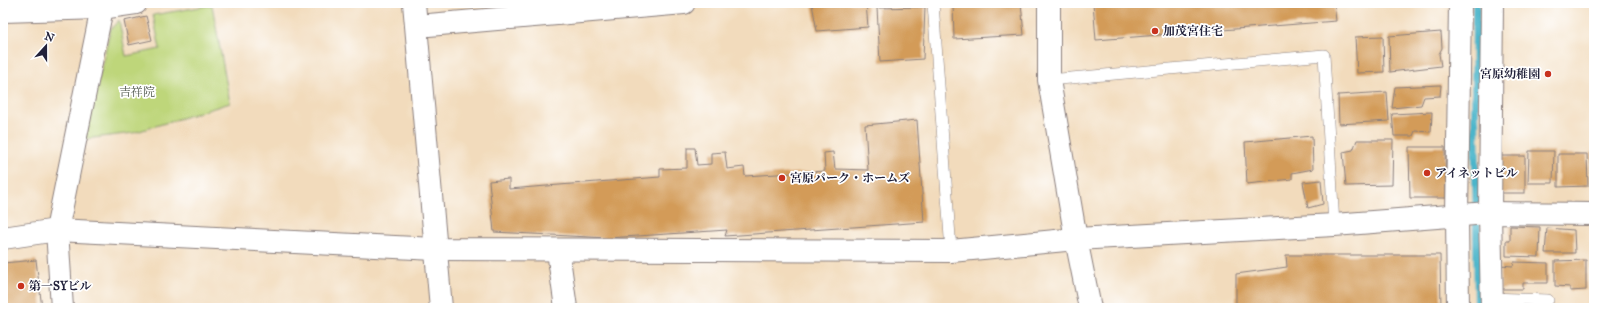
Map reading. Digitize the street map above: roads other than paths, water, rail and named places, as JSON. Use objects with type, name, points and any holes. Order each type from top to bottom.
[{"type":"street","points":[[3,11],[136,3]]},
{"type":"street","points":[[414,3],[441,308]]},
{"type":"street","points":[[417,26],[558,8],[684,3]]},
{"type":"street","points":[[1049,3],[1049,80],[1076,239],[1090,308]]},
{"type":"street","points":[[1458,308],[1460,3]]},
{"type":"street","points":[[1491,303],[1489,213],[1492,3]]},
{"type":"street","points":[[62,308],[57,230],[102,6]]},
{"type":"street","points":[[3,238],[57,230],[435,249],[558,251],[951,251],[1076,239],[1334,225],[1458,214],[1594,214]]},
{"type":"street","points":[[558,251],[566,308]]},
{"type":"lane","points":[[933,3],[951,251]]},
{"type":"lane","points":[[1049,80],[1324,55],[1334,225]]},
{"type":"lane","points":[[1491,303],[1548,300]]},
{"type":"waterway","points":[[1476,3],[1475,108],[1478,308]]},
{"type":"place","name":"加茂宮住宅","points":[[1155,31]]},
{"type":"place","name":"宮原幼稚園","points":[[1548,74]]},
{"type":"place","name":"アイネットビル","points":[[1427,173]]},
{"type":"place","name":"宮原パーク・ホームズ","points":[[782,178]]},
{"type":"place","name":"第一SYビル","points":[[21,286]]},
{"type":"park label","name":"吉祥院","points":[[137,92]]}]
